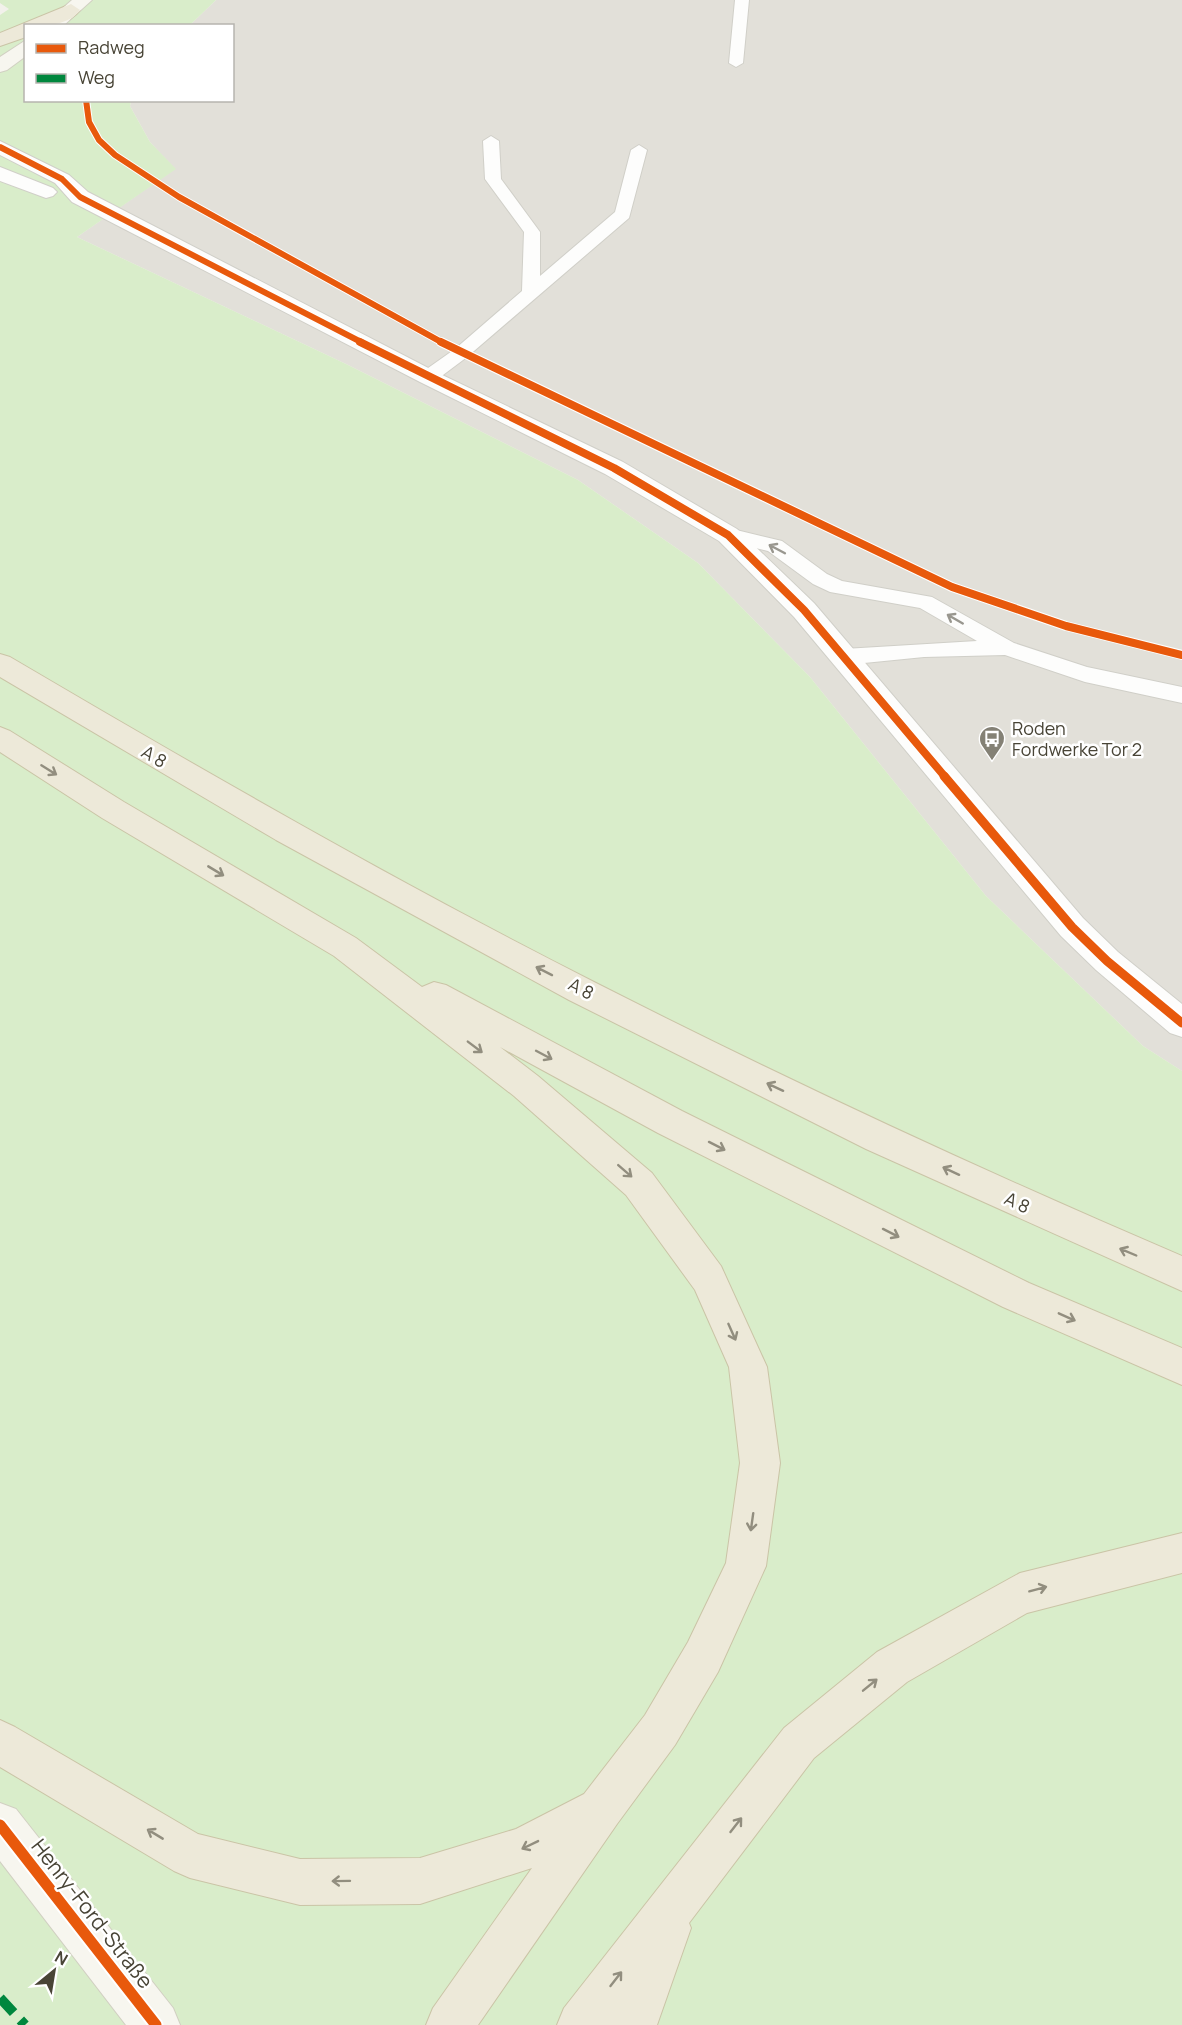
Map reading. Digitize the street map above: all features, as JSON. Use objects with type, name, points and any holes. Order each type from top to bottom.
[{"type":"highway","points":[[40,24],[77,5]]},
{"type":"highway","points":[[0,40],[24,31]]},
{"type":"highway","name":"A 8","points":[[0,664],[163,763],[386,888],[714,1059],[1053,1220],[1182,1274]]},
{"type":"highway","points":[[0,738],[113,810],[345,947],[670,1122],[1016,1295],[1182,1367]]},
{"type":"highway","points":[[345,947],[526,1086],[639,1184],[708,1278],[748,1367],[760,1463],[746,1566],[703,1657],[660,1730],[601,1808],[450,2025]]},
{"type":"highway","points":[[581,2025],[799,1743],[892,1666],[1020,1594],[1182,1553]]},
{"type":"highway","points":[[0,1742],[189,1855],[300,1882],[420,1881],[525,1849],[601,1808]]},
{"type":"highway","points":[[633,2025],[678,1899]]},
{"type":"street","points":[[53,24],[77,5]]},
{"type":"street","points":[[0,66],[24,48]]},
{"type":"street","points":[[0,147],[62,179],[80,197],[428,377],[614,468],[728,535],[804,610],[1072,927],[1107,961],[1182,1023]]},
{"type":"street","points":[[0,173],[33,189]]},
{"type":"street","points":[[0,185],[80,197]]},
{"type":"street","name":"Henry-Ford-Straße","points":[[0,1825],[156,2025]]},
{"type":"lane","points":[[736,63],[742,0]]},
{"type":"lane","points":[[491,141],[493,179],[532,232],[531,291]]},
{"type":"lane","points":[[428,377],[461,353],[623,214],[639,150]]},
{"type":"lane","points":[[728,535],[776,546],[820,579],[837,587],[925,602],[1006,648],[1085,674],[1182,695]]},
{"type":"lane","points":[[844,657],[924,650],[1006,648]]},
{"type":"shaded area","points":[[216,0],[1182,0],[1182,1071],[1143,1046],[986,896],[810,677],[698,563],[578,480],[346,364],[77,237],[175,169],[150,142],[130,106],[131,102],[234,102],[234,24],[191,24]]},
{"type":"green space","points":[[0,0],[216,0],[191,24],[24,24],[24,102],[131,102],[130,106],[150,142],[176,169],[77,237],[346,364],[578,480],[698,563],[810,677],[986,896],[1143,1046],[1182,1071],[1182,2025],[0,2025],[0,15],[9,9],[0,3]]},
{"type":"marked path","points":[[0,1998],[25,2025]]},
{"type":"cycle path","points":[[86,102],[89,122],[99,140],[115,155],[179,197],[461,353],[952,587],[1066,626],[1182,655]]},
{"type":"cycle path","points":[[0,147],[62,179],[80,197],[428,377],[614,468],[728,535],[804,610],[1072,927],[1107,961],[1182,1023]]},
{"type":"cycle path","points":[[0,1825],[156,2025]]},
{"type":"place","name":"Roden Fordwerke Tor 2","points":[[992,762]]}]
